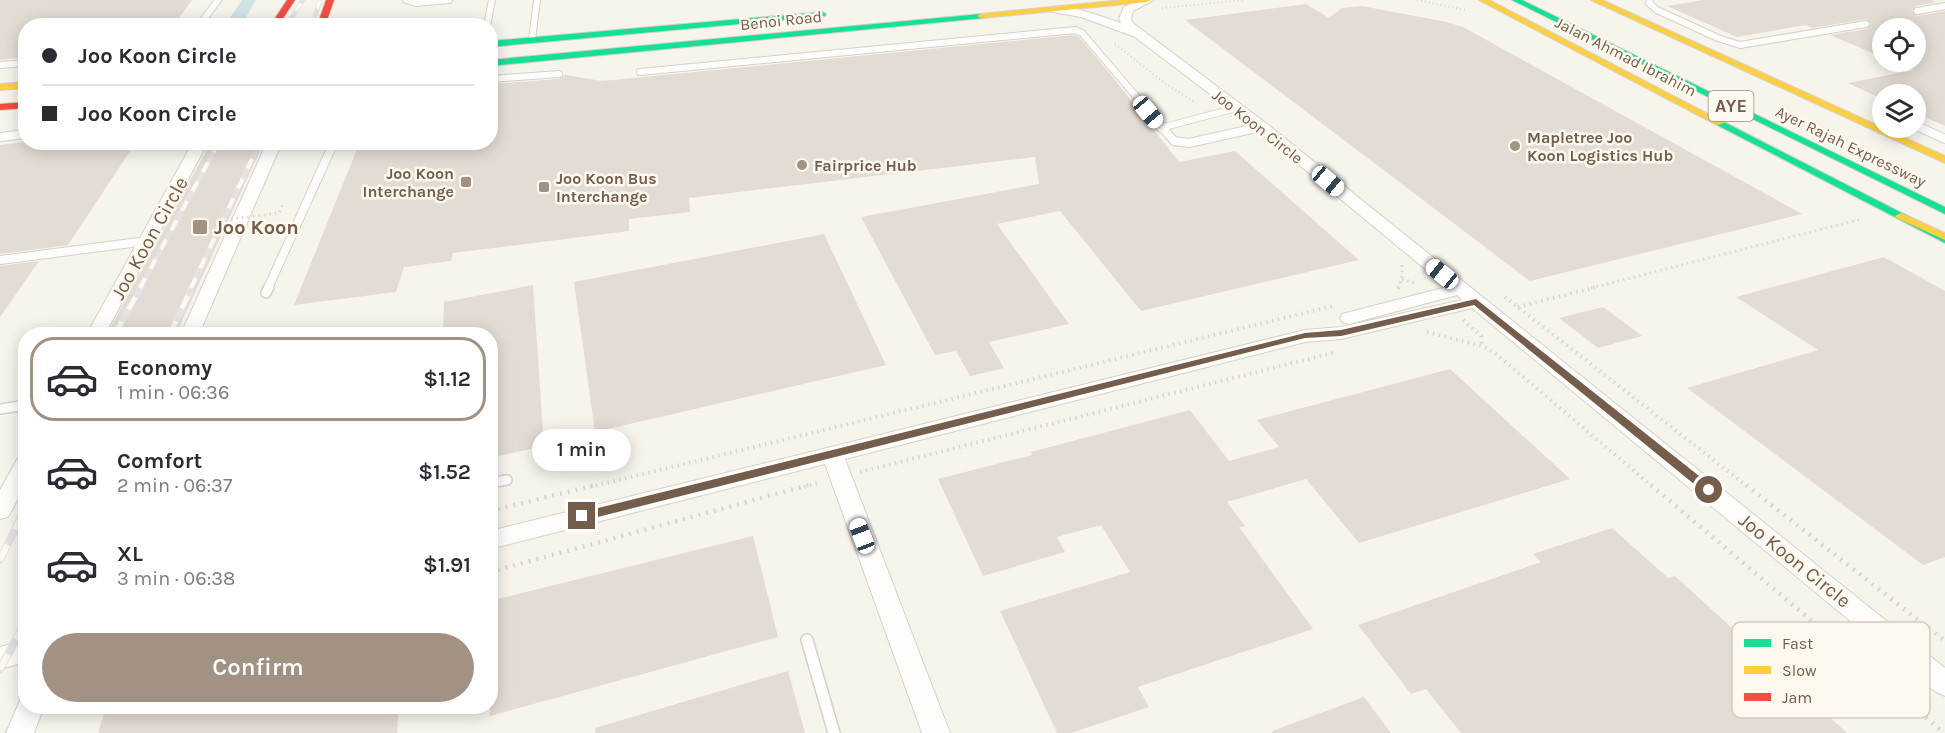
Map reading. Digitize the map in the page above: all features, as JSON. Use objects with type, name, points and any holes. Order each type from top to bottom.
[{"type":"main road","points":[[279,18],[291,0]]},
{"type":"main road","points":[[324,18],[330,0]]},
{"type":"main road","name":"Benoi Road","points":[[498,64],[543,67],[1148,0]]},
{"type":"main road","name":"Ayer Rajah Expressway","points":[[1516,0],[1945,211]]},
{"type":"main road","name":"Jalan Ahmad Ibrahim","points":[[1595,0],[1945,160]]},
{"type":"main road","name":"Jalan Ahmad Ibrahim","points":[[1477,2],[1532,26],[1945,238]]},
{"type":"main road","name":"Benoi Road","points":[[498,43],[838,12]]},
{"type":"main road","points":[[0,87],[18,86]]},
{"type":"main road","points":[[0,107],[18,106]]},
{"type":"street","points":[[1138,34],[1128,25],[1125,14],[1134,5],[1148,0]]},
{"type":"street","name":"Joo Koon Circle","points":[[1053,9],[1095,17],[1138,34],[1262,128],[1869,622]]},
{"type":"street","name":"Joo Koon Circle","points":[[100,327],[197,150]]},
{"type":"street","points":[[193,327],[271,150]]},
{"type":"street","points":[[1305,336],[1330,323],[1460,289]]},
{"type":"street","points":[[498,538],[1305,336],[1341,333],[1476,302]]},
{"type":"street","points":[[832,454],[936,733]]},
{"type":"street","points":[[0,511],[18,478]]},
{"type":"street","points":[[0,658],[18,653]]},
{"type":"street","name":"Joo Koon Circle","points":[[1930,672],[1945,684]]},
{"type":"street","points":[[20,733],[28,714]]},
{"type":"lane","points":[[206,18],[218,0]]},
{"type":"lane","points":[[406,0],[416,3],[449,0]]},
{"type":"lane","points":[[489,18],[492,0]]},
{"type":"lane","points":[[532,40],[537,0]]},
{"type":"lane","points":[[1650,0],[1649,3],[1657,10],[1718,38],[1740,45],[1866,24]]},
{"type":"lane","points":[[1917,11],[1945,6]]},
{"type":"lane","points":[[639,72],[1076,30],[1082,33],[1161,128],[1179,143],[1190,143],[1262,128]]},
{"type":"lane","points":[[0,65],[18,64]]},
{"type":"lane","points":[[498,77],[543,67],[559,74]]},
{"type":"lane","points":[[1161,128],[1236,108]]},
{"type":"lane","points":[[1926,130],[1945,139]]},
{"type":"lane","points":[[0,137],[18,135]]},
{"type":"lane","points":[[266,293],[330,150]]},
{"type":"lane","points":[[0,260],[147,241]]},
{"type":"lane","points":[[0,409],[18,406]]},
{"type":"lane","points":[[498,482],[507,480]]},
{"type":"lane","points":[[807,640],[834,733]]},
{"type":"path","points":[[231,219],[279,213],[283,204]]},
{"type":"path","points":[[1518,307],[1866,218]]},
{"type":"path","points":[[1387,292],[1399,288],[1402,279]]},
{"type":"path","points":[[498,509],[1158,351],[1341,304]]},
{"type":"path","points":[[1420,331],[1482,346],[1495,353],[1813,622]]},
{"type":"path","points":[[498,570],[841,477],[1341,351]]},
{"type":"path","points":[[1926,718],[1944,733]]},
{"type":"building","points":[[0,0],[192,0],[179,18],[18,18],[18,58],[0,60]]},
{"type":"building","points":[[1704,0],[1931,0],[1937,2],[1916,6],[1912,11],[1917,16],[1945,11],[1945,126],[1926,117],[1926,84],[1872,84],[1872,94],[1848,83],[1904,72],[1926,72],[1926,18],[1872,18],[1872,53],[1830,35],[1867,29],[1871,24],[1867,19],[1812,28],[1806,25],[1737,37],[1667,6]]},
{"type":"building","name":"Mapletree Joo Koon Logistics Hub","points":[[1306,4],[1329,18],[1342,8],[1362,6],[1463,27],[1802,214],[1530,281],[1185,20]]},
{"type":"building","points":[[1074,35],[1079,37],[1112,76],[1179,162],[1235,151],[1359,260],[1141,311],[1060,211],[997,224],[1069,324],[989,342],[1004,368],[970,376],[956,351],[935,355],[861,217],[1039,184],[1035,157],[689,198],[690,212],[629,219],[629,231],[453,253],[451,261],[404,267],[396,292],[294,305],[357,150],[498,150],[498,83],[559,79],[565,75],[602,81]]},
{"type":"building","points":[[18,143],[18,150],[131,150],[68,245],[0,254],[0,145]]},
{"type":"building","points":[[207,150],[260,150],[179,327],[111,327]]},
{"type":"building","points":[[824,234],[886,365],[595,432],[574,282]]},
{"type":"building","points":[[1884,257],[1945,291],[1945,557],[1923,565],[1687,388],[1818,350],[1736,297]]},
{"type":"building","points":[[39,261],[0,317],[0,266]]},
{"type":"building","points":[[533,285],[544,446],[498,456],[498,327],[443,327],[444,302]]},
{"type":"building","points":[[1603,307],[1642,336],[1598,348],[1559,318]]},
{"type":"building","points":[[1450,369],[1570,479],[1359,543],[1306,479],[1227,502],[1245,526],[1239,527],[1313,629],[1138,687],[1149,707],[1071,733],[1057,733],[1000,611],[1130,572],[1101,525],[1057,537],[1065,552],[983,576],[938,479],[1190,410],[1229,461],[1279,447],[1257,420]]},
{"type":"building","points":[[1612,528],[1668,578],[1675,576],[1732,628],[1732,718],[1831,718],[1847,733],[1461,733],[1426,689],[1411,694],[1358,625],[1541,562],[1533,554]]},
{"type":"building","points":[[753,536],[778,637],[498,714],[498,599]]},
{"type":"building","points":[[788,671],[805,733],[596,733],[595,728]]},
{"type":"building","points":[[1364,697],[1391,733],[1272,733],[1272,731]]},
{"type":"building","points":[[104,714],[398,714],[397,733],[98,733]]},
{"type":"waterway","points":[[238,18],[249,0]]},
{"type":"railway","points":[[291,18],[303,0]]},
{"type":"railway","points":[[314,18],[320,0]]},
{"type":"railway","points":[[140,288],[215,150]]},
{"type":"railway","points":[[191,288],[256,150]]},
{"type":"railway","points":[[119,327],[141,287]]},
{"type":"railway","points":[[173,327],[192,287]]},
{"type":"railway","points":[[0,560],[18,523]]},
{"type":"railway","points":[[0,669],[18,636]]},
{"type":"traffic: fast","points":[[1516,0],[1945,211]]},
{"type":"traffic: fast","points":[[498,43],[822,14]]},
{"type":"traffic: fast","points":[[498,62],[981,16]]},
{"type":"traffic: fast","points":[[1720,123],[1945,240]]},
{"type":"traffic: slow","points":[[981,16],[1147,0]]},
{"type":"traffic: slow","points":[[1483,0],[1720,123]]},
{"type":"traffic: slow","points":[[1595,0],[1945,160]]},
{"type":"traffic: slow","points":[[0,87],[18,86]]},
{"type":"traffic: slow","points":[[1901,216],[1945,237]]},
{"type":"traffic: jam","points":[[279,18],[291,0]]},
{"type":"traffic: jam","points":[[324,18],[330,0]]},
{"type":"traffic: jam","points":[[0,107],[18,106]]},
{"type":"place","name":"Mapletree Joo Koon Logistics Hub","points":[[1515,146]]},
{"type":"place","name":"Fairprice Hub","points":[[802,165]]},
{"type":"place","name":"Joo Koon Interchange","points":[[466,182]]},
{"type":"place","name":"Joo Koon Bus Interchange","points":[[544,187]]},
{"type":"place","name":"Joo Koon","points":[[200,227]]},
{"type":"route","points":[[582,516],[1305,336],[1341,333],[1476,302],[1709,490]]}]
